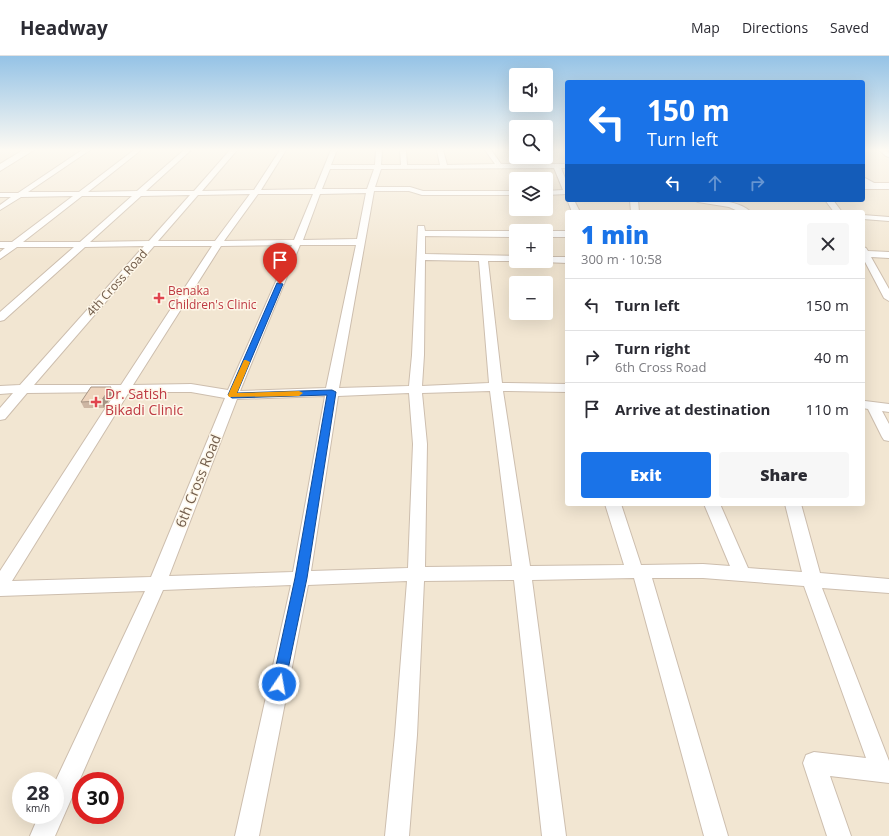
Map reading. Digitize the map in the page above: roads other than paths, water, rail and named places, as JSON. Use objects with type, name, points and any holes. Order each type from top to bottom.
[{"type":"street","points":[[0,208],[33,186]]},
{"type":"street","points":[[0,256],[89,186]]},
{"type":"street","points":[[0,318],[147,186]]},
{"type":"street","name":"4th Cross Road","points":[[0,416],[203,186]]},
{"type":"street","points":[[0,587],[218,243],[260,186]]},
{"type":"street","name":"6th Cross Road","points":[[64,788],[157,583],[232,395],[297,243],[319,186]]},
{"type":"street","points":[[247,836],[301,578],[332,392],[371,186]]},
{"type":"street","points":[[0,194],[317,192],[410,189],[422,193],[509,193]]},
{"type":"street","points":[[553,193],[565,192]]},
{"type":"street","points":[[696,202],[731,205],[742,210]]},
{"type":"street","points":[[865,217],[889,219]]},
{"type":"street","points":[[397,836],[406,735],[416,574],[420,444],[415,389],[418,355],[421,230],[509,234]]},
{"type":"street","points":[[553,234],[565,234]]},
{"type":"street","points":[[0,245],[361,242]]},
{"type":"street","points":[[865,252],[889,255]]},
{"type":"street","points":[[865,254],[889,298]]},
{"type":"street","points":[[420,257],[509,259]]},
{"type":"street","points":[[482,258],[496,387],[522,574],[554,836]]},
{"type":"street","points":[[553,260],[565,260]]},
{"type":"street","points":[[0,390],[191,388],[232,395],[496,387],[565,388]]},
{"type":"street","points":[[868,406],[889,408]]},
{"type":"street","points":[[868,406],[889,437]]},
{"type":"street","points":[[614,506],[638,572],[716,836]]},
{"type":"street","points":[[713,506],[742,574]]},
{"type":"street","points":[[794,506],[812,581],[886,772],[814,763],[839,836]]},
{"type":"street","points":[[0,587],[416,574],[703,571],[812,581],[889,586]]},
{"type":"street","points":[[42,836],[48,824]]},
{"type":"place","name":"Benaka Children's Clinic","points":[[159,298]]},
{"type":"place","name":"Dr. Satish Bikadi Clinic","points":[[96,402]]}]
